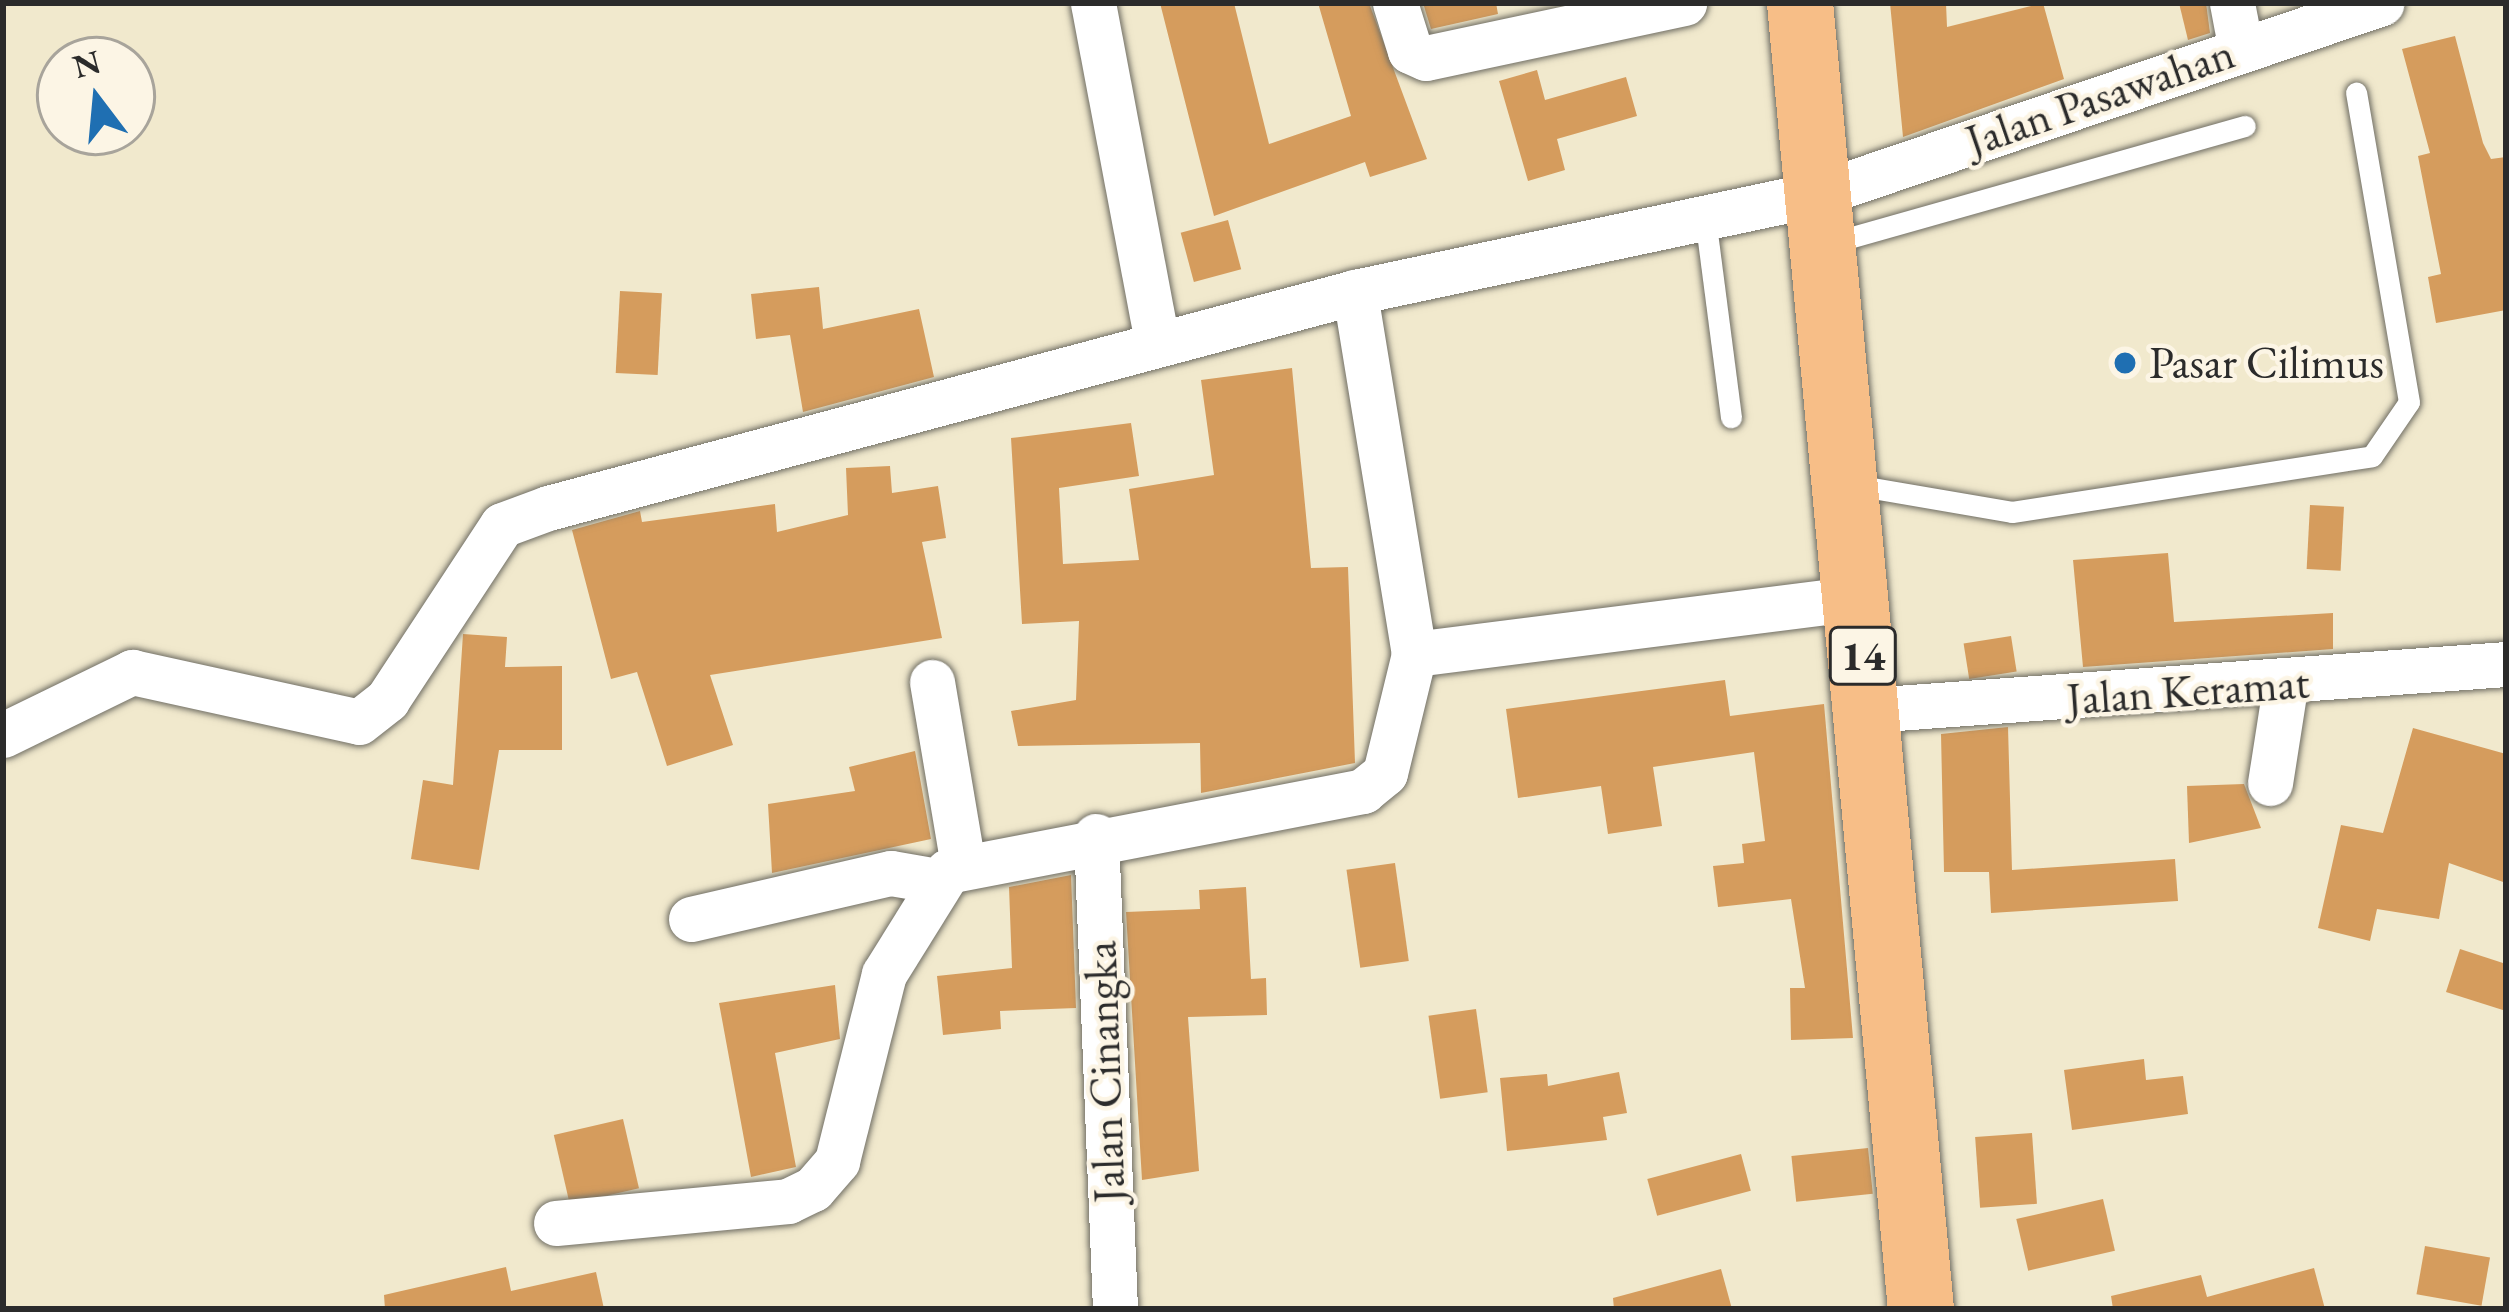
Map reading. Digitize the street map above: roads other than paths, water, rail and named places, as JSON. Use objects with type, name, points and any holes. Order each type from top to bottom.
[{"type":"highway","name":"14","points":[[1800,3],[1921,1309]]},
{"type":"street","points":[[1093,3],[1157,342]]},
{"type":"street","points":[[1396,3],[1410,50],[1426,58],[1684,3]]},
{"type":"street","points":[[2232,3],[2241,50]]},
{"type":"street","name":"Jalan Pasawahan","points":[[12,730],[132,672],[298,704],[343,724],[387,700],[502,525],[1157,342],[1355,292],[1705,216],[1821,220],[2241,50],[2382,3]]},
{"type":"street","points":[[691,919],[891,873],[951,874],[1096,836],[1363,791],[1385,773],[1414,654],[1355,292]]},
{"type":"street","points":[[1414,654],[1855,598]]},
{"type":"street","name":"Jalan Keramat","points":[[1869,710],[2285,687],[2506,664]]},
{"type":"street","points":[[556,1223],[788,1202],[813,1189],[837,1161],[884,974],[951,874],[932,682]]},
{"type":"street","points":[[2270,783],[2285,687]]},
{"type":"street","name":"Jalan Cinangka","points":[[1096,836],[1115,1309]]},
{"type":"lane","points":[[1843,482],[2012,512],[2372,456],[2409,402],[2356,92]]},
{"type":"lane","points":[[1821,220],[2245,126]]},
{"type":"lane","points":[[1705,216],[1731,417]]},
{"type":"place","name":"Pasar Cilimus","points":[[2125,363]]}]
